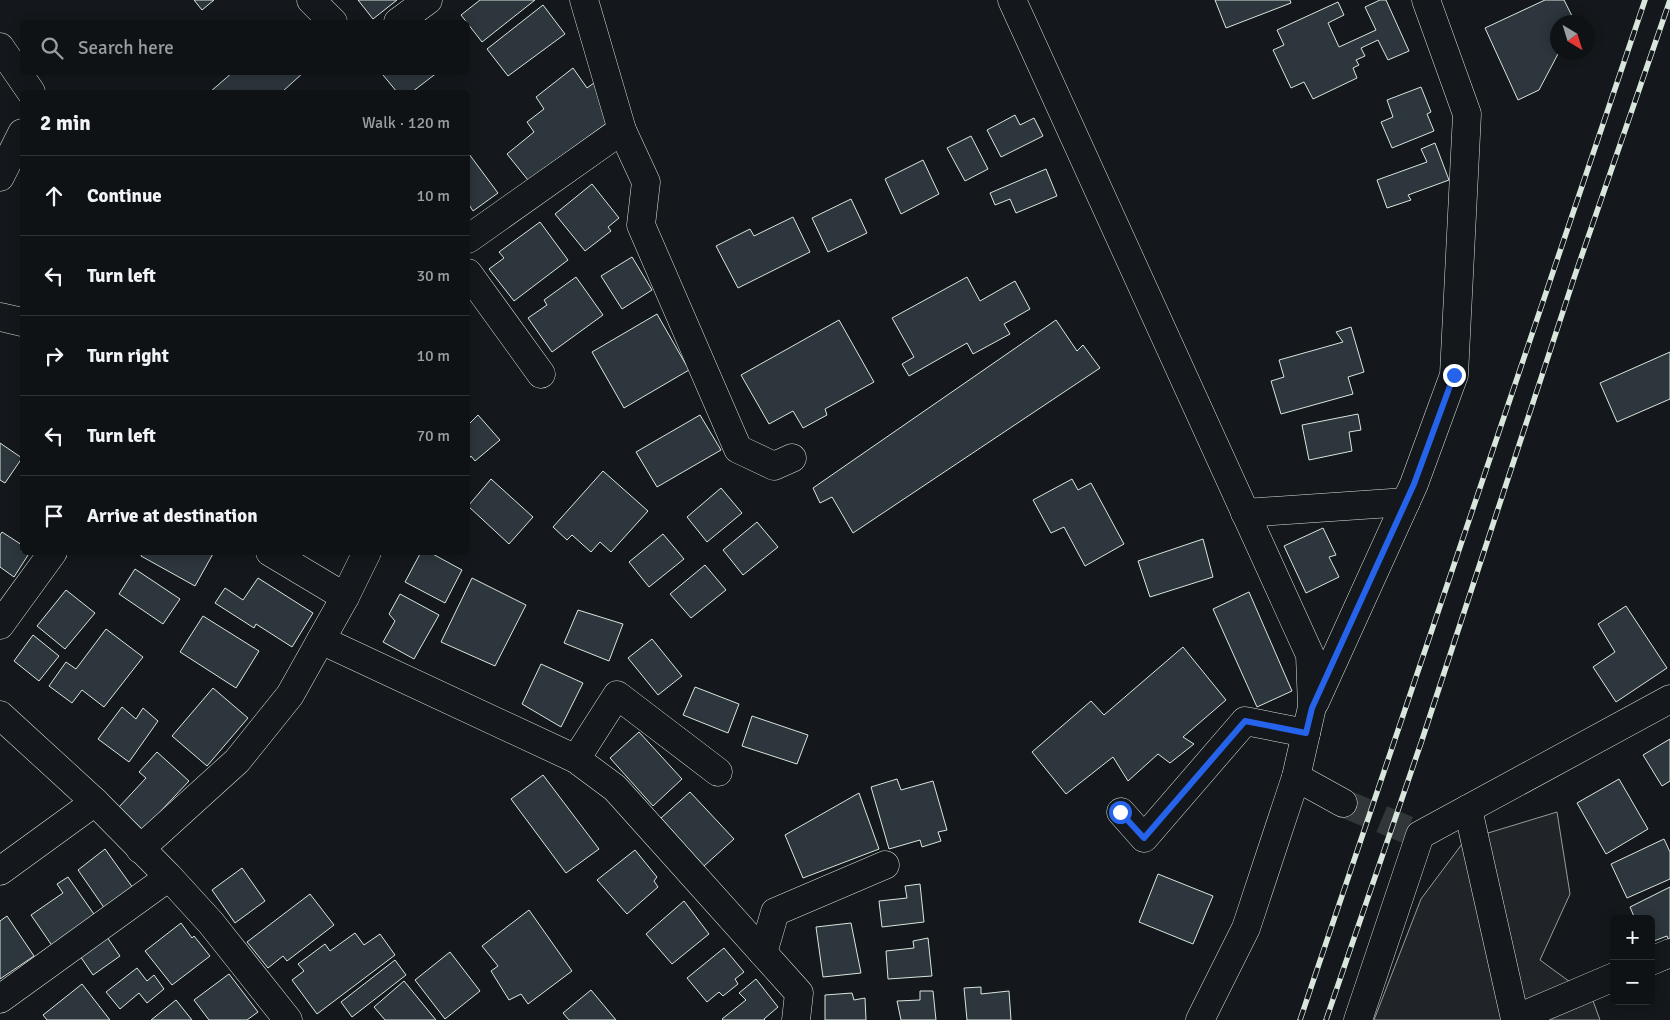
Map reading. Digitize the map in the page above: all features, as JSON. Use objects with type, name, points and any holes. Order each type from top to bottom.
[{"type":"street","points":[[311,0],[331,20]]},
{"type":"street","points":[[401,20],[428,0]]},
{"type":"street","points":[[584,0],[622,130],[646,182],[641,225],[738,449],[774,466],[792,458]]},
{"type":"street","points":[[1012,0],[1310,655],[1309,720]]},
{"type":"street","points":[[1200,1020],[1246,928],[1296,777],[1309,720],[1406,502],[1454,375],[1468,114],[1426,0]]},
{"type":"street","points":[[0,47],[30,90]]},
{"type":"street","points":[[470,238],[622,130]]},
{"type":"street","points":[[0,177],[20,137]]},
{"type":"street","points":[[470,276],[541,374]]},
{"type":"street","points":[[0,317],[20,322]]},
{"type":"street","points":[[1246,513],[1406,502]]},
{"type":"street","points":[[0,625],[52,555]]},
{"type":"street","points":[[275,555],[345,597]]},
{"type":"street","points":[[140,849],[237,761],[290,695],[345,597],[365,555]]},
{"type":"street","points":[[321,640],[576,759],[615,788],[799,993],[796,1020]]},
{"type":"street","points":[[576,759],[617,695],[718,772]]},
{"type":"street","points":[[1358,1020],[1420,835],[1670,699]]},
{"type":"street","points":[[0,715],[95,802],[169,877],[211,923],[277,1016]]},
{"type":"street","points":[[1120,812],[1144,838],[1245,721],[1309,720]]},
{"type":"street","points":[[1296,777],[1342,803]]},
{"type":"street","points":[[0,871],[95,802]]},
{"type":"street","points":[[1468,809],[1514,1020],[1610,979]]},
{"type":"street","points":[[763,953],[775,912],[885,865]]},
{"type":"street","points":[[0,999],[169,877]]},
{"type":"street","points":[[1653,960],[1670,953]]},
{"type":"shaded area","points":[[1557,812],[1570,894],[1540,960],[1592,998],[1600,1020],[1374,1020],[1421,899],[1465,840]]},
{"type":"building","points":[[194,0],[214,0],[202,10]]},
{"type":"building","points":[[358,0],[397,0],[373,19]]},
{"type":"building","points":[[480,0],[535,0],[482,42],[470,27],[470,20],[465,20],[461,15]]},
{"type":"building","points":[[1215,0],[1290,0],[1291,3],[1226,28]]},
{"type":"building","points":[[1380,0],[1386,0],[1409,51],[1388,60],[1378,40],[1361,48],[1365,56],[1356,60],[1359,65],[1353,68],[1357,78],[1313,99],[1304,82],[1291,88],[1273,50],[1284,45],[1277,30],[1338,2],[1344,15],[1328,23],[1339,47],[1376,30],[1365,7]]},
{"type":"building","points":[[1545,0],[1564,0],[1572,15],[1550,15],[1550,60],[1555,60],[1539,90],[1518,100],[1485,28]]},
{"type":"building","points":[[543,5],[565,34],[508,76],[487,49]]},
{"type":"building","points":[[573,68],[587,88],[594,83],[607,123],[528,180],[507,154],[534,132],[527,122],[544,109],[536,97]]},
{"type":"building","points":[[230,75],[301,75],[284,90],[212,90]]},
{"type":"building","points":[[383,75],[434,75],[415,90],[395,90]]},
{"type":"building","points":[[1421,87],[1431,112],[1427,114],[1434,131],[1392,148],[1381,122],[1393,117],[1387,100]]},
{"type":"building","points":[[1015,115],[1020,125],[1034,118],[1043,136],[1001,157],[987,130]]},
{"type":"building","points":[[971,136],[988,169],[965,181],[947,148]]},
{"type":"building","points":[[1435,143],[1449,180],[1408,195],[1411,200],[1387,208],[1377,180],[1427,162],[1421,149]]},
{"type":"building","points":[[470,155],[498,193],[473,211],[470,206]]},
{"type":"building","points":[[923,160],[939,194],[901,214],[885,179]]},
{"type":"building","points":[[1046,169],[1057,196],[1016,213],[1010,199],[995,205],[990,193]]},
{"type":"building","points":[[592,184],[619,218],[608,227],[611,231],[585,251],[555,214]]},
{"type":"building","points":[[851,199],[867,233],[828,252],[812,218]]},
{"type":"building","points":[[793,217],[810,252],[738,288],[716,246],[750,229],[754,236]]},
{"type":"building","points":[[540,222],[568,260],[514,301],[489,269],[504,258],[499,252]]},
{"type":"building","points":[[632,257],[652,290],[622,309],[601,276]]},
{"type":"building","points":[[576,277],[603,315],[552,352],[528,318],[547,305],[544,300]]},
{"type":"building","points":[[967,277],[980,301],[1015,281],[1030,309],[1004,324],[1010,334],[973,354],[967,343],[909,376],[902,364],[914,357],[892,318]]},
{"type":"building","points":[[657,314],[689,370],[624,408],[592,352]]},
{"type":"building","points":[[839,320],[874,382],[825,409],[827,415],[803,428],[793,411],[769,424],[741,375]]},
{"type":"building","points":[[1056,320],[1077,351],[1083,345],[1100,368],[853,533],[832,497],[820,503],[813,488]]},
{"type":"building","points":[[1351,327],[1364,372],[1348,377],[1353,394],[1281,414],[1271,381],[1284,377],[1279,360],[1343,342],[1336,332]]},
{"type":"building","points":[[1670,352],[1670,399],[1617,422],[1600,383]]},
{"type":"building","points":[[1358,414],[1361,430],[1349,432],[1352,451],[1309,460],[1302,425]]},
{"type":"building","points":[[478,415],[500,440],[475,461],[471,456],[470,457],[470,423]]},
{"type":"building","points":[[700,415],[721,450],[657,487],[636,452]]},
{"type":"building","points":[[0,443],[20,457],[20,461],[5,483],[0,480]]},
{"type":"building","points":[[603,471],[648,511],[611,552],[600,542],[591,552],[572,535],[567,540],[553,527]]},
{"type":"building","points":[[491,479],[533,517],[509,544],[470,508],[470,504]]},
{"type":"building","points":[[1072,479],[1078,490],[1091,483],[1124,544],[1085,566],[1064,527],[1051,533],[1033,500]]},
{"type":"building","points":[[721,488],[742,513],[707,542],[687,517]]},
{"type":"building","points":[[757,522],[778,547],[743,575],[723,550]]},
{"type":"building","points":[[1323,528],[1336,555],[1329,557],[1339,577],[1306,593],[1284,546]]},
{"type":"building","points":[[2,532],[20,544],[20,555],[28,555],[14,577],[0,567],[0,535]]},
{"type":"building","points":[[663,534],[684,559],[649,587],[629,562]]},
{"type":"building","points":[[1203,539],[1213,577],[1150,597],[1138,561]]},
{"type":"building","points":[[142,555],[212,555],[195,586]]},
{"type":"building","points":[[419,555],[434,555],[462,570],[445,603],[405,582]]},
{"type":"building","points":[[705,565],[726,590],[691,618],[670,594]]},
{"type":"building","points":[[135,569],[180,599],[163,624],[119,594]]},
{"type":"building","points":[[258,578],[313,613],[292,647],[256,624],[254,628],[215,603],[225,588],[243,600]]},
{"type":"building","points":[[472,578],[526,605],[495,666],[441,642]]},
{"type":"building","points":[[66,590],[95,613],[65,649],[37,626]]},
{"type":"building","points":[[1249,592],[1292,691],[1257,707],[1213,609]]},
{"type":"building","points":[[400,594],[439,615],[414,659],[383,642],[395,621],[389,614]]},
{"type":"building","points":[[1626,606],[1667,668],[1616,702],[1593,667],[1615,652],[1598,624]]},
{"type":"building","points":[[578,610],[623,624],[609,661],[564,643]]},
{"type":"building","points":[[203,616],[259,651],[236,688],[180,652]]},
{"type":"building","points":[[106,629],[143,657],[104,707],[82,690],[72,703],[49,686],[66,662],[76,669]]},
{"type":"building","points":[[33,635],[59,656],[39,681],[14,661]]},
{"type":"building","points":[[652,639],[682,676],[658,695],[628,658]]},
{"type":"building","points":[[1183,647],[1226,700],[1183,737],[1194,744],[1170,763],[1158,754],[1128,781],[1113,757],[1066,794],[1032,752],[1091,701],[1104,715]]},
{"type":"building","points":[[541,664],[583,683],[561,727],[522,704]]},
{"type":"building","points":[[695,687],[739,704],[728,733],[683,715]]},
{"type":"building","points":[[213,688],[248,718],[207,766],[172,736]]},
{"type":"building","points":[[122,707],[136,719],[143,708],[158,721],[129,762],[98,739]]},
{"type":"building","points":[[752,716],[808,735],[797,764],[742,746]]},
{"type":"building","points":[[639,732],[682,779],[653,806],[610,758]]},
{"type":"building","points":[[1670,739],[1670,781],[1662,786],[1643,755]]},
{"type":"building","points":[[157,752],[189,781],[143,830],[119,807],[146,778],[139,772]]},
{"type":"building","points":[[543,775],[599,849],[566,873],[511,799]]},
{"type":"building","points":[[897,779],[901,790],[933,781],[947,830],[938,832],[941,841],[922,847],[920,840],[889,849],[871,787]]},
{"type":"building","points":[[1619,779],[1648,829],[1606,854],[1577,803]]},
{"type":"building","points":[[690,792],[734,839],[704,866],[661,818]]},
{"type":"building","points":[[859,793],[879,849],[803,878],[785,835]]},
{"type":"building","points":[[1664,839],[1670,852],[1670,879],[1627,898],[1611,864]]},
{"type":"building","points":[[105,849],[133,888],[105,909],[78,870]]},
{"type":"building","points":[[635,850],[657,877],[654,881],[658,887],[627,914],[597,880]]},
{"type":"building","points":[[242,868],[265,901],[235,923],[212,890]]},
{"type":"building","points":[[1158,874],[1213,896],[1193,944],[1139,922]]},
{"type":"building","points":[[68,877],[96,917],[53,947],[31,915],[63,893],[57,884]]},
{"type":"building","points":[[920,884],[924,922],[882,927],[879,901],[907,898],[905,886]]},
{"type":"building","points":[[1670,887],[1670,943],[1667,936],[1655,940],[1655,915],[1633,915],[1630,907]]},
{"type":"building","points":[[310,894],[334,925],[287,961],[283,956],[268,968],[247,942]]},
{"type":"building","points":[[684,901],[709,934],[672,964],[646,934]]},
{"type":"building","points":[[529,910],[572,971],[528,1004],[521,994],[509,1000],[491,971],[498,966],[482,946]]},
{"type":"building","points":[[7,916],[34,956],[0,979],[0,921]]},
{"type":"building","points":[[181,923],[192,938],[194,936],[210,956],[172,985],[145,951]]},
{"type":"building","points":[[851,923],[861,973],[823,977],[816,927]]},
{"type":"building","points":[[355,933],[364,945],[380,934],[395,955],[317,1014],[292,980],[304,971],[298,964],[325,944],[330,951]]},
{"type":"building","points":[[107,937],[120,956],[93,975],[80,956]]},
{"type":"building","points":[[928,938],[932,976],[888,979],[886,951],[914,948],[913,941]]},
{"type":"building","points":[[724,948],[744,972],[735,979],[738,984],[723,996],[719,992],[707,1002],[687,978]]},
{"type":"building","points":[[450,952],[480,991],[445,1019],[415,980]]},
{"type":"building","points":[[395,960],[406,975],[352,1017],[341,1002]]},
{"type":"building","points":[[137,968],[147,981],[154,975],[164,989],[147,1003],[139,993],[120,1009],[106,992]]},
{"type":"building","points":[[229,974],[258,1012],[247,1020],[209,1020],[194,1000]]},
{"type":"building","points":[[756,979],[778,1007],[765,1020],[723,1020],[746,1000],[739,993]]},
{"type":"building","points":[[404,981],[436,1020],[385,1020],[374,1007]]},
{"type":"building","points":[[82,984],[110,1020],[47,1020],[43,1015]]},
{"type":"building","points":[[981,987],[981,994],[1009,991],[1011,1020],[967,1020],[964,988]]},
{"type":"building","points":[[591,990],[616,1020],[569,1020],[563,1013]]},
{"type":"building","points":[[920,991],[933,991],[936,1020],[901,1020],[897,1001],[920,1000]]},
{"type":"building","points":[[852,993],[854,1000],[865,998],[866,1020],[825,1020],[825,995]]},
{"type":"building","points":[[176,1000],[192,1020],[151,1020]]},
{"type":"tunnel","points":[[1343,803],[1420,835]]},
{"type":"railway","points":[[1300,1020],[1645,0]]},
{"type":"railway","points":[[1326,1020],[1421,743],[1574,278],[1670,0]]},
{"type":"route","points":[[1120,812],[1144,838],[1245,721],[1306,733],[1312,708],[1414,484],[1454,375]]}]
